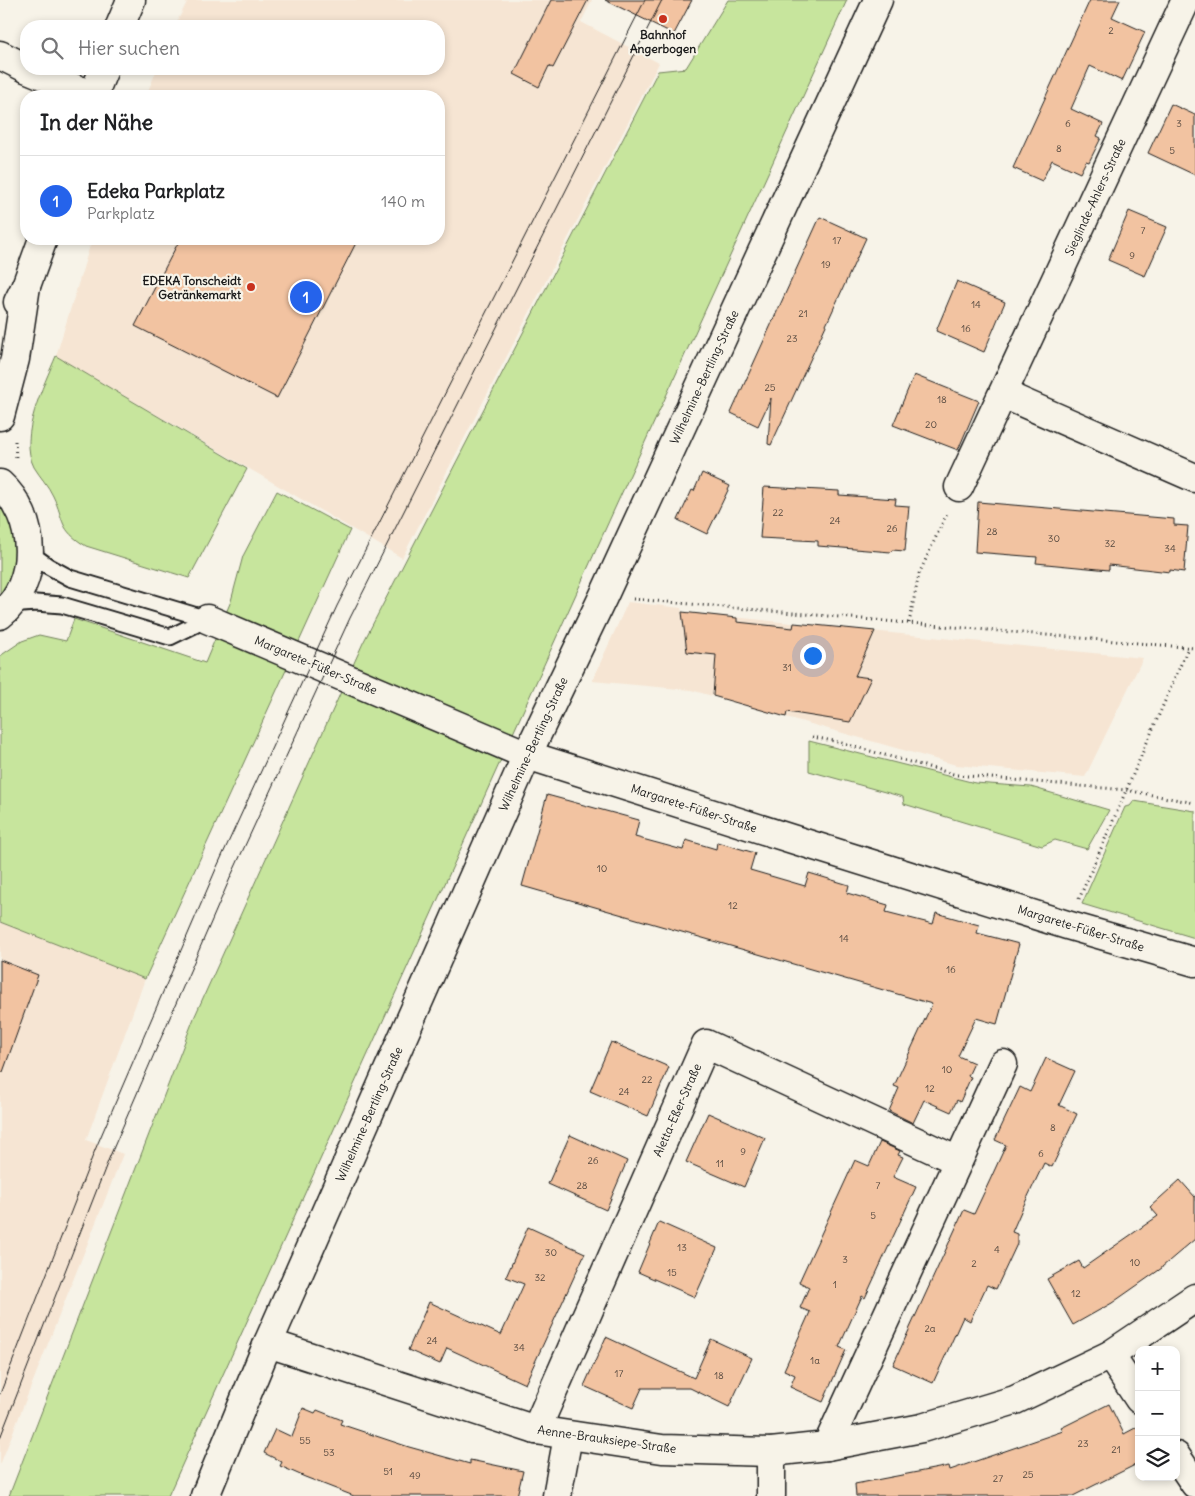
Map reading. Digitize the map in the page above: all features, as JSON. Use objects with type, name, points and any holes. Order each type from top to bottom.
[{"type":"street","points":[[123,20],[131,0]]},
{"type":"street","name":"Wilhelmine-Bertling-Straße","points":[[205,1496],[268,1343],[527,755],[878,0]]},
{"type":"street","name":"Sieglinde-Ahlers-Straße","points":[[959,487],[1186,0]]},
{"type":"street","points":[[0,55],[20,65]]},
{"type":"street","points":[[44,75],[79,90]]},
{"type":"street","points":[[95,90],[102,75]]},
{"type":"street","points":[[0,336],[26,286],[41,245]]},
{"type":"street","points":[[0,416],[15,359],[26,286]]},
{"type":"street","points":[[1003,394],[1195,478]]},
{"type":"street","points":[[1,482],[20,509],[28,530],[30,553],[26,576],[17,595],[5,610]]},
{"type":"street","name":"Margarete-Füßer-Straße","points":[[207,618],[527,755],[1068,925],[1195,962]]},
{"type":"street","name":"Aletta-Eßer-Straße","points":[[536,1430],[706,1044],[958,1161]]},
{"type":"street","points":[[827,1446],[1003,1064]]},
{"type":"street","name":"Aenne-Brauksiepe-Straße","points":[[268,1343],[536,1430],[662,1449],[771,1452],[827,1446],[922,1428],[1016,1400],[1110,1355],[1195,1298]]},
{"type":"street","points":[[1110,1355],[1135,1392]]},
{"type":"street","points":[[557,1496],[568,1436]]},
{"type":"street","points":[[771,1452],[771,1496]]},
{"type":"street","points":[[1180,1462],[1195,1484]]},
{"type":"lane","points":[[30,553],[70,578],[207,618]]},
{"type":"lane","points":[[5,610],[36,603],[62,605],[170,637],[207,618]]},
{"type":"path","points":[[909,623],[919,574],[959,487]]},
{"type":"path","points":[[602,596],[1195,648]]},
{"type":"path","points":[[1068,925],[1188,648]]},
{"type":"path","points":[[812,737],[834,741],[957,775],[1126,790],[1195,802]]},
{"type":"shaded area","points":[[188,0],[592,0],[581,22],[659,63],[402,558],[56,356],[90,245],[445,245],[445,90],[148,90],[155,75],[445,75],[445,20],[178,20]]},
{"type":"shaded area","points":[[628,602],[681,608],[682,612],[1143,658],[1085,777],[956,765],[691,690],[592,681]]},
{"type":"shaded area","points":[[0,922],[145,979],[86,1140],[123,1154],[0,1465]]},
{"type":"green space","points":[[728,0],[847,0],[168,1496],[9,1496],[194,1018],[363,643],[658,71],[686,68]]},
{"type":"green space","points":[[56,356],[247,469],[189,578],[86,546],[66,529],[51,492],[34,467],[30,455],[29,441],[34,411]]},
{"type":"green space","points":[[277,491],[350,530],[145,979],[0,922],[0,656],[22,641],[39,635],[66,641],[74,619],[205,663],[231,601],[243,556]]},
{"type":"green space","points":[[0,504],[12,527],[16,550],[13,573],[0,596]]},
{"type":"green space","points":[[809,741],[975,783],[1031,787],[1109,810],[1087,849],[1055,840],[1042,846],[904,804],[903,797],[809,771]]},
{"type":"green space","points":[[1134,801],[1195,811],[1195,938],[1082,904],[1125,807],[1130,806]]},
{"type":"building","points":[[551,0],[588,0],[553,68],[549,66],[539,87],[514,74]]},
{"type":"building","name":"Bahnhof Angerbogen","points":[[605,0],[692,0],[674,34]]},
{"type":"building","points":[[1090,0],[1120,0],[1112,17],[1145,32],[1122,81],[1090,66],[1071,109],[1103,124],[1097,136],[1101,138],[1089,162],[1086,161],[1080,173],[1052,160],[1042,181],[1013,168]]},
{"type":"building","points":[[1171,104],[1195,115],[1195,175],[1148,153]]},
{"type":"building","points":[[1129,211],[1167,227],[1145,276],[1108,260]]},
{"type":"building","points":[[820,217],[866,238],[771,445],[768,444],[771,398],[758,426],[731,413]]},
{"type":"building","name":"EDEKA Tonscheidt Getränkemarkt","points":[[177,245],[355,245],[277,398],[135,326]]},
{"type":"building","points":[[957,281],[1005,302],[984,352],[936,331]]},
{"type":"building","points":[[914,375],[979,401],[958,450],[893,425]]},
{"type":"building","points":[[702,473],[730,486],[707,534],[678,520]]},
{"type":"building","points":[[764,487],[839,491],[839,495],[896,499],[895,505],[909,506],[905,551],[892,550],[891,552],[818,546],[818,541],[760,538]]},
{"type":"building","points":[[978,502],[1174,519],[1174,525],[1188,526],[1184,572],[1109,565],[1109,570],[1036,563],[1037,557],[975,552]]},
{"type":"building","points":[[682,612],[737,618],[737,622],[793,628],[794,623],[875,631],[855,676],[871,678],[850,722],[787,712],[786,717],[713,696],[716,655],[687,652]]},
{"type":"building","points":[[547,795],[639,820],[635,837],[683,850],[686,840],[716,849],[717,842],[755,853],[750,870],[805,886],[809,873],[849,885],[847,893],[888,905],[886,912],[933,924],[936,913],[979,925],[977,933],[1019,944],[997,1024],[976,1018],[958,1056],[974,1063],[968,1076],[971,1077],[960,1102],[957,1100],[951,1112],[924,1100],[913,1123],[889,1111],[899,1088],[894,1086],[932,1004],[522,886]]},
{"type":"building","points":[[0,960],[38,975],[3,1072],[0,1072]]},
{"type":"building","points":[[611,1042],[669,1067],[648,1116],[590,1091]]},
{"type":"building","points":[[1046,1058],[1075,1071],[1059,1105],[1077,1114],[1052,1167],[1044,1163],[1022,1209],[1012,1232],[1017,1234],[1017,1244],[996,1289],[987,1285],[970,1321],[963,1317],[933,1383],[893,1365],[964,1210],[974,1214],[1006,1145],[995,1140],[1020,1087],[1030,1092]]},
{"type":"building","points":[[708,1113],[765,1138],[744,1187],[686,1162]]},
{"type":"building","points":[[570,1135],[627,1161],[606,1210],[548,1184]]},
{"type":"building","points":[[880,1142],[900,1151],[898,1155],[903,1157],[893,1177],[916,1187],[865,1298],[862,1296],[839,1347],[846,1350],[823,1402],[790,1387],[795,1375],[784,1370],[810,1312],[800,1308],[809,1287],[799,1282],[855,1160],[869,1166]]},
{"type":"building","points":[[1180,1180],[1195,1197],[1195,1239],[1162,1268],[1112,1303],[1073,1325],[1047,1279],[1079,1261],[1083,1268],[1158,1216],[1150,1207]]},
{"type":"building","points":[[659,1222],[717,1248],[695,1297],[638,1272]]},
{"type":"building","points":[[528,1227],[585,1253],[525,1384],[447,1348],[440,1364],[408,1350],[429,1302],[501,1335],[524,1284],[506,1277]]},
{"type":"building","points":[[606,1337],[694,1378],[711,1339],[752,1358],[729,1407],[690,1388],[642,1388],[633,1408],[584,1386]]},
{"type":"building","points":[[1109,1404],[1124,1434],[1135,1428],[1135,1465],[1073,1496],[856,1496],[855,1484],[949,1466],[950,1470],[1063,1431],[1061,1428]]},
{"type":"building","points":[[303,1408],[315,1413],[317,1410],[342,1420],[340,1424],[409,1447],[470,1464],[470,1460],[523,1471],[517,1496],[354,1496],[305,1477],[280,1466],[282,1462],[264,1453],[275,1429],[292,1437]]},
{"type":"tram line","points":[[0,1394],[95,1150],[216,869],[337,606],[645,0]]},
{"type":"tram line","points":[[0,1438],[110,1156],[231,876],[350,618],[662,0]]},
{"type":"place","name":"Bahnhof Angerbogen","points":[[663,19]]},
{"type":"place","name":"EDEKA Tonscheidt Getränkemarkt","points":[[251,287]]},
{"type":"place","name":"Edeka Parkplatz","points":[[306,297]]}]
